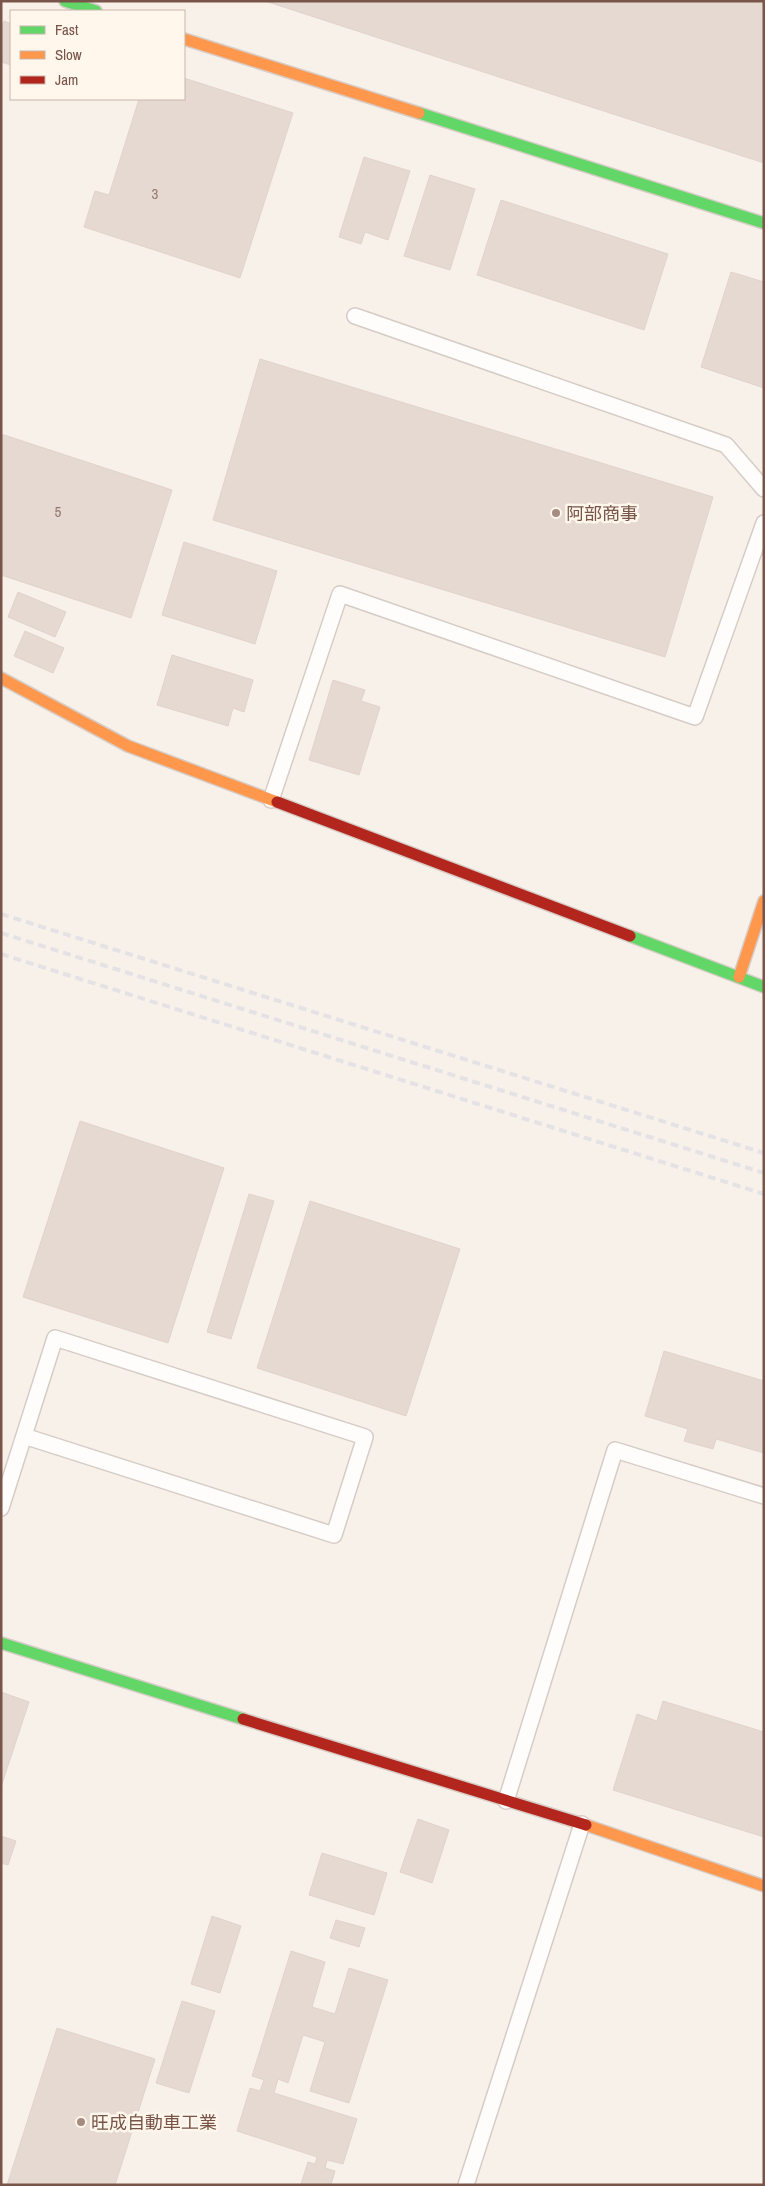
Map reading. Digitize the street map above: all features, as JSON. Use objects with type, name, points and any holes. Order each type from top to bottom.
[{"type":"street","points":[[65,1],[93,10]]},
{"type":"street","points":[[185,39],[764,223]]},
{"type":"street","points":[[1,678],[128,746],[764,986]]},
{"type":"street","points":[[740,977],[764,901]]},
{"type":"street","points":[[1,1643],[582,1824],[764,1886]]},
{"type":"lane","points":[[355,316],[726,445],[764,489]]},
{"type":"lane","points":[[271,800],[340,594],[695,717],[764,523]]},
{"type":"lane","points":[[1,1508],[55,1338],[365,1437],[334,1535],[24,1436]]},
{"type":"lane","points":[[506,1800],[615,1450],[764,1496]]},
{"type":"lane","points":[[466,2185],[582,1824]]},
{"type":"building","points":[[265,1],[764,1],[764,163],[431,55]]},
{"type":"building","points":[[4,21],[10,24],[10,65],[1,62],[1,29]]},
{"type":"building","points":[[185,78],[293,113],[240,278],[84,227],[95,191],[109,195],[139,100],[185,100]]},
{"type":"building","points":[[364,157],[410,171],[388,240],[365,232],[361,244],[339,237]]},
{"type":"building","points":[[430,175],[475,189],[450,270],[404,256]]},
{"type":"building","points":[[501,200],[668,254],[644,330],[477,275]]},
{"type":"building","points":[[731,272],[764,282],[764,388],[701,367]]},
{"type":"building","points":[[260,359],[713,497],[665,657],[213,520]]},
{"type":"building","points":[[1,434],[172,490],[131,618],[1,575]]},
{"type":"building","points":[[184,542],[277,571],[255,644],[162,615]]},
{"type":"building","points":[[18,592],[66,612],[55,637],[8,617]]},
{"type":"building","points":[[25,631],[64,648],[53,673],[14,656]]},
{"type":"building","points":[[172,655],[253,680],[244,712],[233,708],[228,726],[157,705]]},
{"type":"building","points":[[333,680],[365,690],[361,701],[380,707],[359,775],[309,760]]},
{"type":"building","points":[[80,1121],[224,1168],[168,1343],[23,1297]]},
{"type":"building","points":[[249,1194],[274,1201],[231,1339],[207,1332]]},
{"type":"building","points":[[310,1201],[460,1249],[406,1416],[257,1368]]},
{"type":"building","points":[[664,1351],[764,1381],[764,1453],[716,1439],[713,1449],[684,1441],[688,1429],[645,1416]]},
{"type":"building","points":[[1,1692],[29,1702],[1,1787]]},
{"type":"building","points":[[663,1701],[764,1732],[764,1837],[613,1790],[637,1714],[657,1721]]},
{"type":"building","points":[[418,1819],[449,1830],[432,1883],[400,1872]]},
{"type":"building","points":[[1,1836],[16,1841],[8,1865],[1,1863]]},
{"type":"building","points":[[322,1853],[387,1873],[374,1915],[309,1895]]},
{"type":"building","points":[[212,1916],[241,1926],[220,1993],[191,1984]]},
{"type":"building","points":[[336,1920],[365,1928],[359,1947],[330,1938]]},
{"type":"building","points":[[291,1951],[325,1962],[312,2007],[335,2014],[349,1968],[388,1980],[349,2103],[310,2091],[325,2042],[303,2035],[288,2083],[278,2079],[274,2093],[357,2119],[343,2164],[327,2160],[325,2168],[335,2171],[331,2185],[301,2184],[308,2162],[315,2164],[317,2157],[237,2131],[250,2088],[260,2091],[264,2080],[252,2076]]},
{"type":"building","points":[[182,2001],[215,2011],[189,2093],[156,2083]]},
{"type":"building","name":"旺成自動車工業","points":[[57,2028],[155,2059],[115,2185],[7,2185]]},
{"type":"railway","points":[[1,914],[764,1153]]},
{"type":"railway","points":[[1,933],[764,1173]]},
{"type":"railway","points":[[1,954],[764,1194]]},
{"type":"traffic: fast","points":[[65,1],[93,10]]},
{"type":"traffic: fast","points":[[419,113],[764,223]]},
{"type":"traffic: fast","points":[[630,936],[764,987]]},
{"type":"traffic: fast","points":[[1,1643],[243,1719]]},
{"type":"traffic: slow","points":[[185,39],[419,113]]},
{"type":"traffic: slow","points":[[1,678],[128,746],[277,802]]},
{"type":"traffic: slow","points":[[739,977],[764,901]]},
{"type":"traffic: slow","points":[[586,1825],[764,1886]]},
{"type":"traffic: jam","points":[[277,802],[630,936]]},
{"type":"traffic: jam","points":[[243,1719],[586,1825]]},
{"type":"place","name":"阿部商事","points":[[556,513]]},
{"type":"place","name":"旺成自動車工業","points":[[81,2122]]}]
